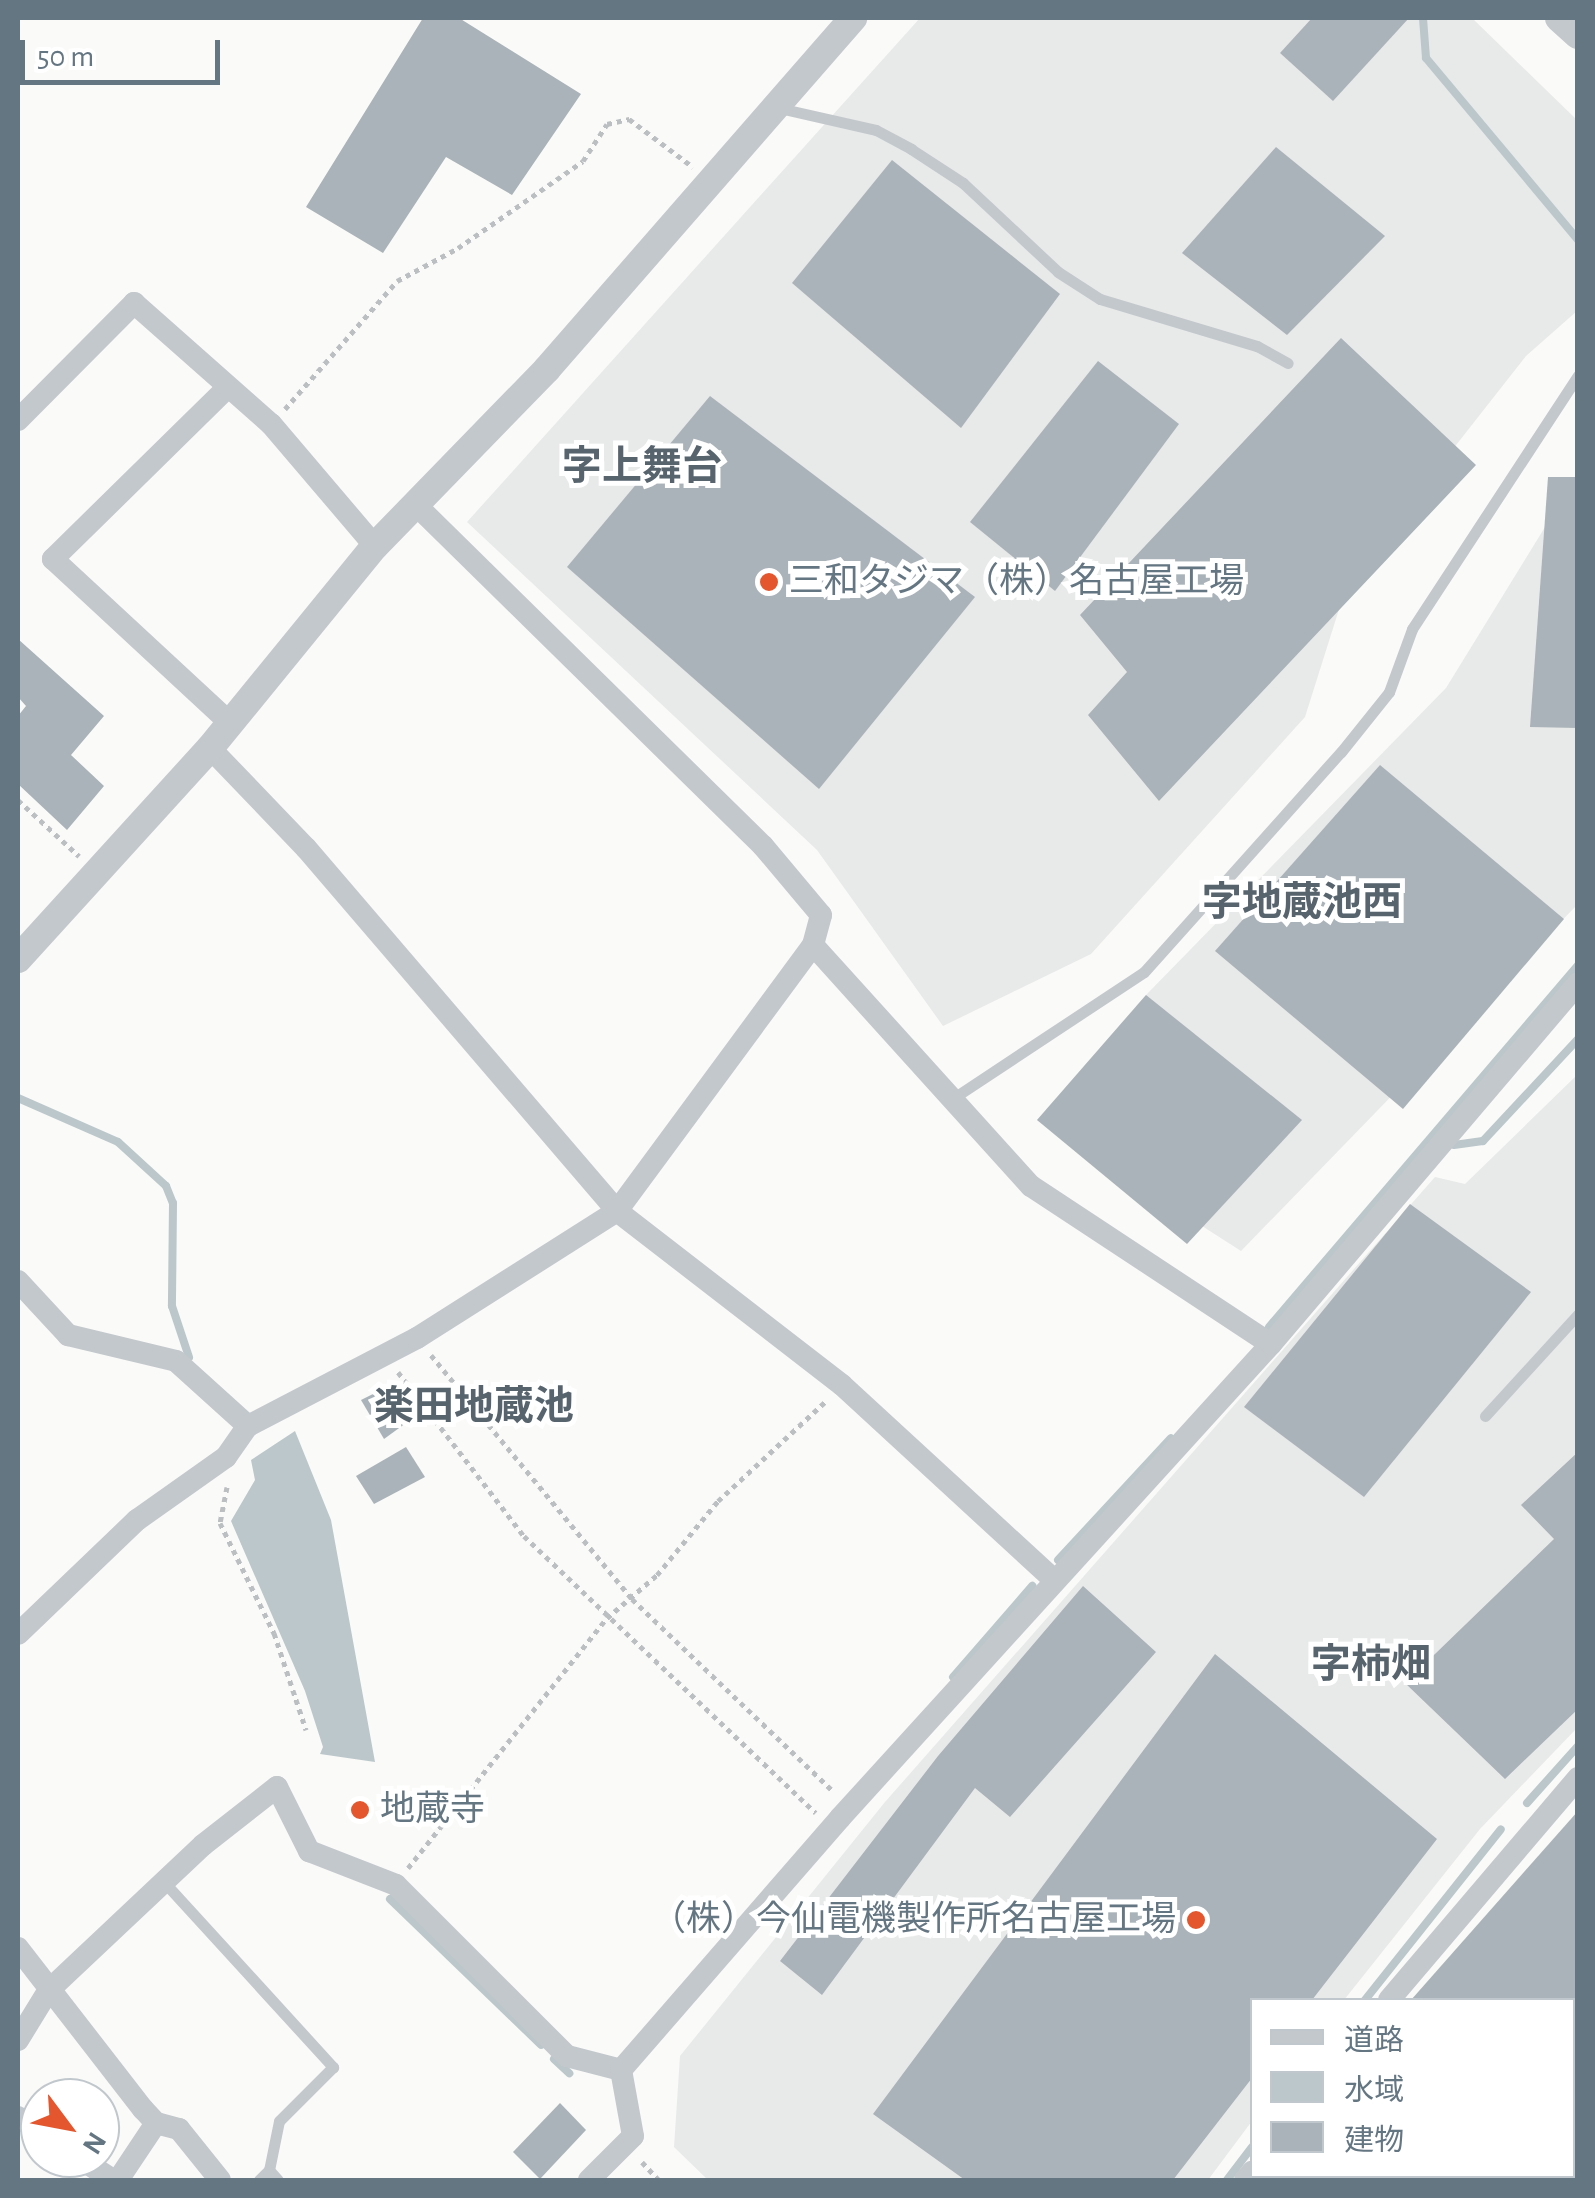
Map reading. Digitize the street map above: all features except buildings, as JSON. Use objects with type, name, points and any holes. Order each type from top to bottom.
[{"type":"street","points":[[18,959],[210,748],[375,546],[547,369],[853,18]]},
{"type":"street","points":[[1559,18],[1578,35]]},
{"type":"street","points":[[18,420],[134,302],[226,388],[271,424],[375,546]]},
{"type":"street","points":[[226,388],[53,559],[229,722]]},
{"type":"street","points":[[18,1634],[137,1520],[226,1457],[248,1426],[418,1338],[617,1211],[813,945],[821,915],[763,846],[415,504]]},
{"type":"street","points":[[210,748],[306,848],[617,1211],[842,1385],[1054,1580]]},
{"type":"street","points":[[813,945],[1031,1186],[1067,1214],[1271,1344]]},
{"type":"street","points":[[621,2070],[1054,1580],[1271,1344],[1578,983]]},
{"type":"street","points":[[20,1292],[68,1335],[176,1362],[248,1426]]},
{"type":"street","points":[[1391,1998],[1578,1778]]},
{"type":"street","points":[[18,2040],[48,1992],[164,1882],[277,1787],[308,1851],[396,1886],[567,2056],[621,2070]]},
{"type":"street","points":[[18,1948],[48,1992],[156,2124],[179,2129],[220,2180]]},
{"type":"street","points":[[589,2180],[633,2136],[621,2070]]},
{"type":"street","points":[[115,2180],[156,2124]]},
{"type":"lane","points":[[775,107],[876,130],[911,149],[963,183],[1058,272],[1100,299],[1257,346],[1288,363]]},
{"type":"lane","points":[[952,1099],[1144,972],[1341,752],[1389,692],[1412,629],[1578,375]]},
{"type":"lane","points":[[1485,1416],[1578,1314]]},
{"type":"lane","points":[[164,1882],[333,2066],[283,2113],[274,2175],[258,2180]]},
{"type":"path","points":[[271,424],[397,281],[458,248],[583,161],[606,124],[629,118],[711,181]]},
{"type":"path","points":[[18,800],[96,872]]},
{"type":"path","points":[[385,1354],[524,1536],[816,1813],[828,1808],[833,1788],[632,1600],[418,1338]]},
{"type":"path","points":[[396,1886],[607,1618],[632,1600],[718,1500],[842,1385]]},
{"type":"path","points":[[226,1457],[220,1523],[274,1633],[306,1730]]},
{"type":"shaded area","points":[[920,18],[1472,18],[1577,120],[1577,311],[1526,356],[1347,584],[1305,717],[1091,954],[943,1026],[817,850],[467,522]]},
{"type":"shaded area","points":[[1577,475],[1577,905],[1241,1251],[1037,1120],[1146,995],[1446,688]]},
{"type":"shaded area","points":[[1577,1075],[1577,1728],[1480,1829],[1346,1998],[1250,1998],[1250,2124],[1208,2180],[708,2180],[674,2147],[680,2056],[885,1802],[1435,1177],[1465,1184]]},
{"type":"shaded area","points":[[1577,1871],[1577,2180],[1496,2178],[1575,2178],[1575,1998],[1468,1998]]},
{"type":"water","points":[[295,1431],[331,1520],[375,1762],[320,1754],[323,1747],[305,1691],[231,1521],[255,1480],[251,1460]]},
{"type":"waterway","points":[[1423,18],[1426,58],[1578,240]]},
{"type":"waterway","points":[[1269,1327],[1578,965]]},
{"type":"waterway","points":[[1454,1145],[1483,1141],[1578,1039]]},
{"type":"waterway","points":[[18,1098],[118,1142],[166,1186],[173,1203],[172,1306],[189,1357]]},
{"type":"waterway","points":[[1058,1560],[1171,1438]]},
{"type":"waterway","points":[[953,1677],[1032,1586]]},
{"type":"waterway","points":[[1527,1803],[1578,1746]]},
{"type":"waterway","points":[[1367,1998],[1501,1829]]},
{"type":"waterway","points":[[390,1899],[541,2045]]},
{"type":"waterway","points":[[554,2059],[569,2073]]},
{"type":"waterway","points":[[1227,2180],[1250,2150]]},
{"type":"place","name":"三和タジマ（株）名古屋工場","points":[[769,582]]},
{"type":"place","name":"地蔵寺","points":[[360,1810]]},
{"type":"place","name":"（株）今仙電機製作所名古屋工場","points":[[1196,1920]]},
{"type":"district","name":"字上舞台","points":[[642,467]]},
{"type":"district","name":"字地蔵池西","points":[[1302,903]]},
{"type":"district","name":"楽田地蔵池","points":[[474,1407]]},
{"type":"district","name":"字柿畑","points":[[1371,1665]]}]
